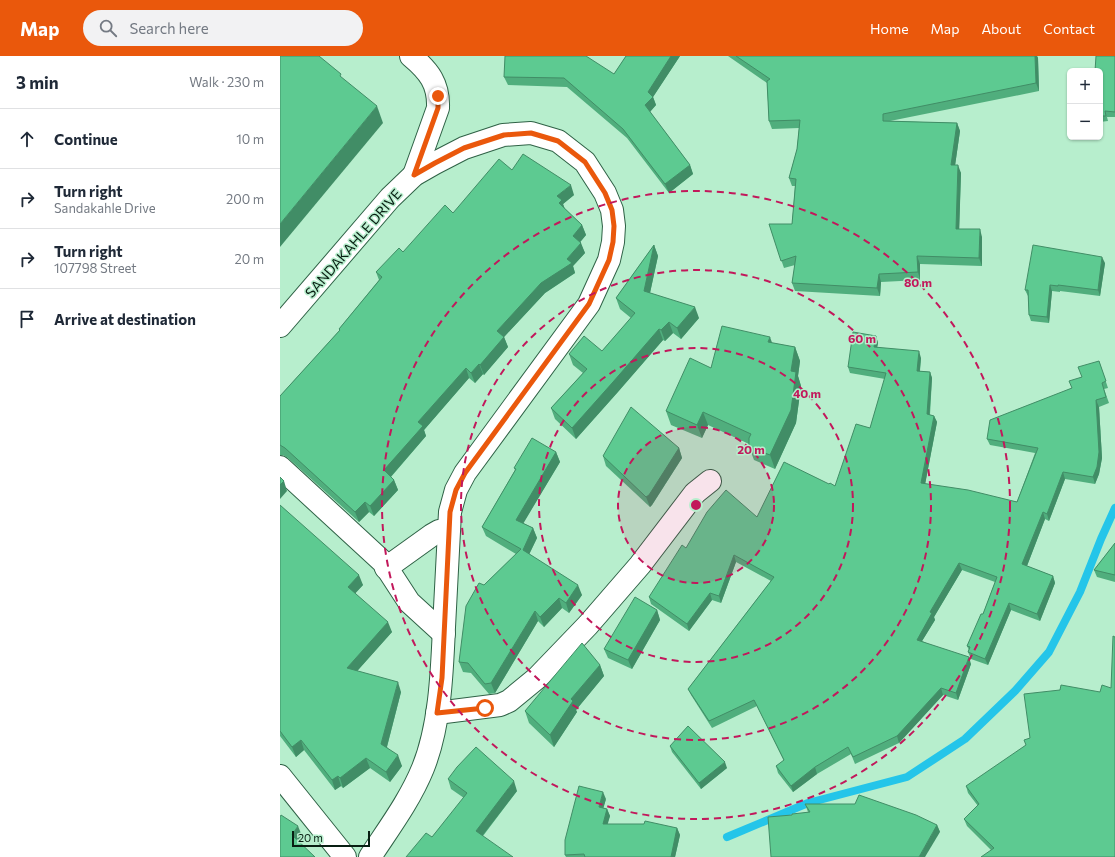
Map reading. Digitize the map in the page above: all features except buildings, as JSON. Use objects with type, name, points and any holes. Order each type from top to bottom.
[{"type":"street","points":[[411,56],[430,75],[436,85],[438,96],[438,108],[414,175]]},
{"type":"street","name":"SANDAKAHLE DRIVE","points":[[280,326],[390,198],[414,175],[464,148],[504,135],[531,133],[558,141],[585,162],[605,193],[612,210],[614,226],[613,242],[609,260],[589,304],[465,473],[456,490],[450,512],[442,678],[437,713],[424,767],[415,786],[370,857]]},
{"type":"street","points":[[280,467],[383,562],[409,602],[444,634]]},
{"type":"street","points":[[437,713],[500,705],[509,701],[537,678],[588,626],[640,566],[695,493],[710,481]]},
{"type":"street","points":[[386,568],[432,535],[449,529]]},
{"type":"street","points":[[280,776],[345,857]]},
{"type":"waterway","points":[[727,837],[808,803],[907,777],[965,739],[1015,691],[1049,652],[1080,592],[1115,508]]},
{"type":"route","points":[[438,96],[438,108],[414,175],[464,148],[504,135],[531,133],[558,141],[585,162],[605,193],[612,210],[614,226],[613,242],[609,260],[589,304],[465,473],[456,490],[450,512],[442,678],[437,713],[485,708]]}]
